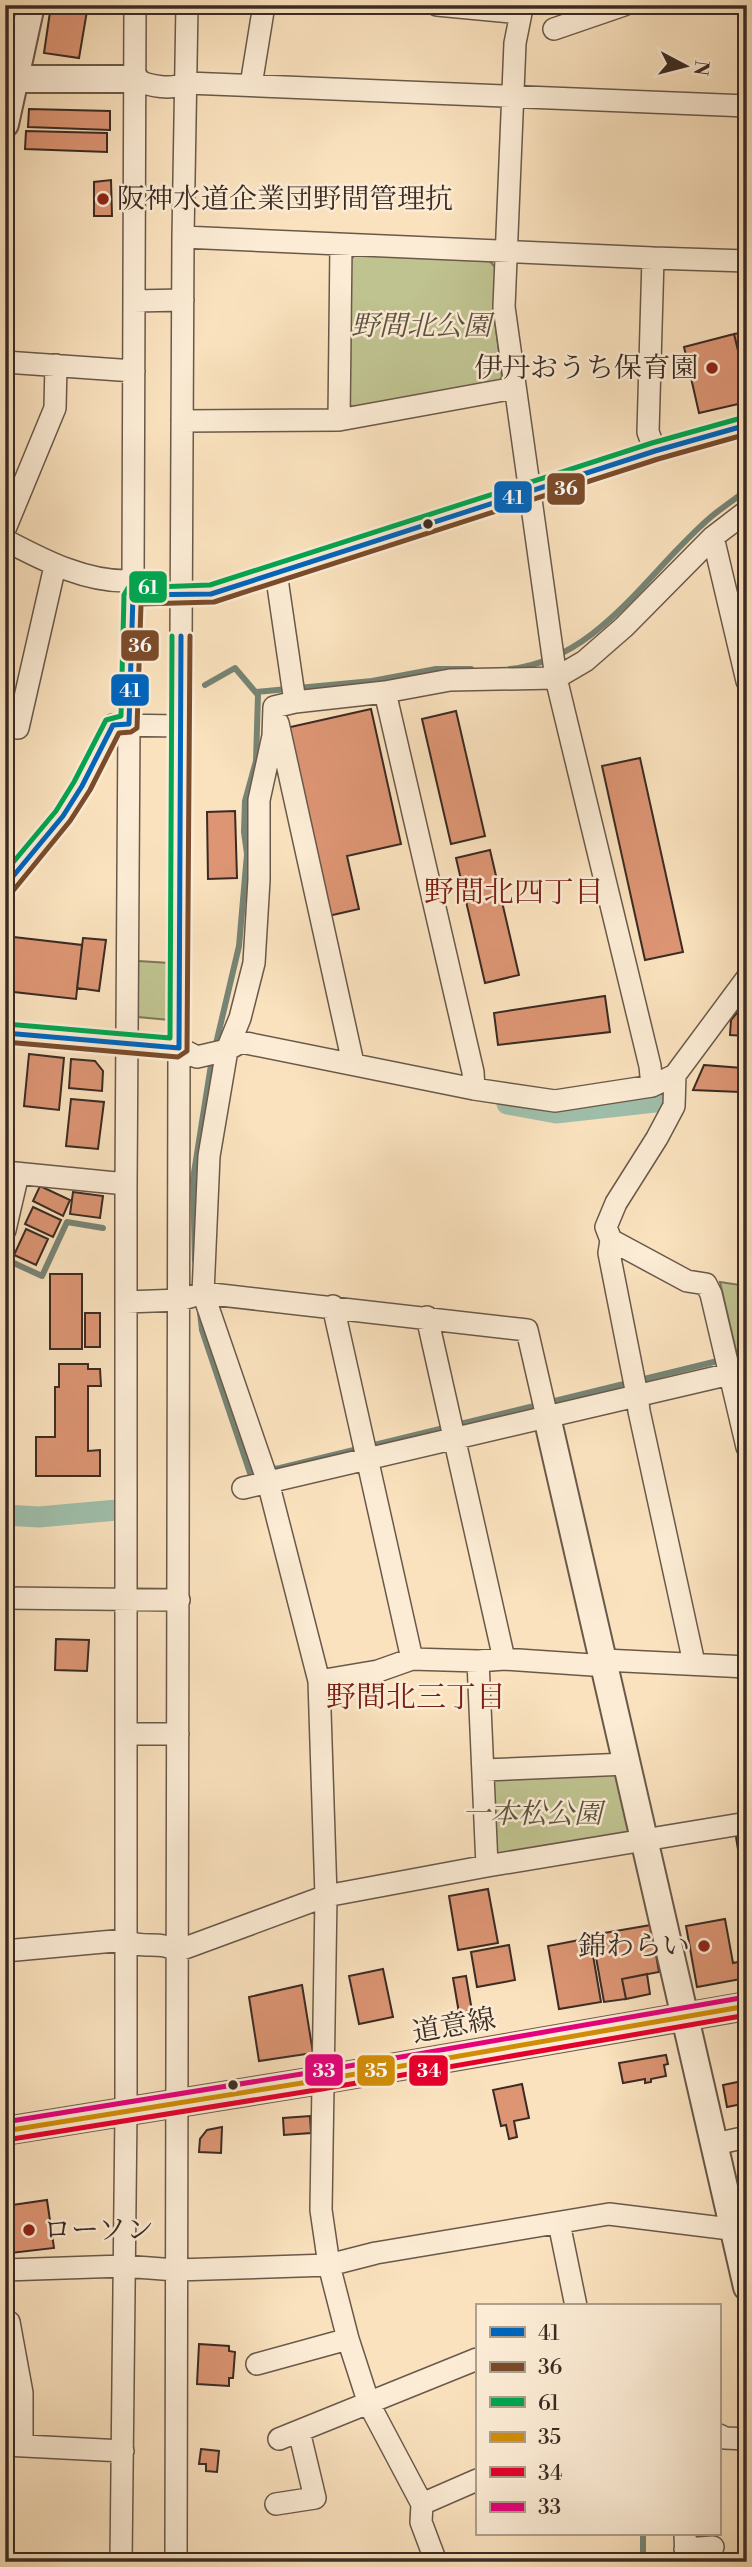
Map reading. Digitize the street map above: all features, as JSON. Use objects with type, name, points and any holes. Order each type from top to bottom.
[{"type":"street","points":[[5,124],[10,80],[31,5]]},
{"type":"street","points":[[121,2562],[126,2111],[126,1184],[133,588],[135,5]]},
{"type":"street","points":[[176,2562],[179,1048],[183,237],[187,5]]},
{"type":"street","points":[[251,85],[264,5]]},
{"type":"street","points":[[438,5],[496,8],[521,13],[515,43],[504,307],[556,678],[650,1066],[652,1086]]},
{"type":"street","points":[[554,29],[624,5]]},
{"type":"street","points":[[10,80],[135,79],[146,85],[179,87],[187,83],[251,85],[747,106]]},
{"type":"street","points":[[183,237],[747,261]]},
{"type":"street","points":[[339,420],[341,245]]},
{"type":"street","points":[[653,258],[648,432],[655,451]]},
{"type":"street","points":[[134,301],[183,300]]},
{"type":"street","points":[[5,362],[134,371]]},
{"type":"street","points":[[5,529],[55,408],[57,365]]},
{"type":"street","points":[[182,421],[339,420],[515,388]]},
{"type":"street","points":[[5,540],[55,566],[133,588],[181,594],[211,594],[655,451],[747,425]]},
{"type":"street","points":[[285,704],[385,692],[450,680],[556,678],[595,653],[713,537],[747,511]]},
{"type":"street","points":[[713,537],[747,681]]},
{"type":"street","points":[[5,727],[18,728],[55,566]]},
{"type":"street","points":[[275,572],[285,704],[353,1063]]},
{"type":"street","points":[[385,692],[473,1072],[474,1089]]},
{"type":"street","points":[[285,704],[272,736],[258,800],[259,880],[254,963],[240,1018],[216,1053],[203,1293],[268,1482],[319,1681],[326,1896],[321,2210],[329,2265],[348,2339],[369,2404],[422,2504],[421,2522],[436,2562]]},
{"type":"street","points":[[5,886],[63,816],[82,786],[113,725],[181,726]]},
{"type":"street","points":[[5,1033],[179,1048],[197,1057],[216,1053],[242,1042],[474,1089],[555,1101],[652,1086],[675,1075],[743,989]]},
{"type":"street","points":[[675,1075],[674,1106],[616,1203],[606,1227],[611,1240],[609,1253],[638,1395],[639,1412],[694,1663]]},
{"type":"street","points":[[5,1230],[12,1173],[126,1184]]},
{"type":"street","points":[[611,1240],[687,1281],[706,1283],[737,1373],[747,1447]]},
{"type":"street","points":[[126,1302],[180,1300],[203,1293],[527,1330],[715,2144],[741,2231],[747,2287]]},
{"type":"street","points":[[333,1306],[412,1659]]},
{"type":"street","points":[[426,1317],[504,1659]]},
{"type":"street","points":[[243,1488],[737,1373]]},
{"type":"street","points":[[5,1598],[179,1600]]},
{"type":"street","points":[[319,1681],[378,1671],[412,1659],[504,1659],[592,1665],[604,1660],[747,1667]]},
{"type":"street","points":[[478,1661],[486,1866]]},
{"type":"street","points":[[126,1734],[178,1734]]},
{"type":"street","points":[[484,1770],[627,1764]]},
{"type":"street","points":[[177,1951],[326,1896],[486,1866],[747,1823]]},
{"type":"street","points":[[5,1951],[125,1940],[135,1946],[169,1945],[177,1951]]},
{"type":"street","name":"道意線","points":[[5,2131],[747,2007]]},
{"type":"street","points":[[715,2144],[747,2137]]},
{"type":"street","points":[[5,2270],[123,2266],[176,2270],[329,2265],[376,2253],[608,2214],[741,2231]]},
{"type":"street","points":[[559,2223],[576,2304]]},
{"type":"street","points":[[6,2315],[22,2393],[14,2446],[122,2451]]},
{"type":"street","points":[[257,2364],[348,2339]]},
{"type":"street","points":[[279,2439],[476,2359]]},
{"type":"street","points":[[276,2504],[315,2498],[299,2431]]},
{"type":"street","points":[[720,2436],[747,2439]]},
{"type":"street","points":[[422,2504],[476,2480]]},
{"type":"street","points":[[686,2548],[713,2547]]},
{"type":"green space","name":"野間北公園","points":[[357,253],[488,259],[495,267],[494,313],[502,377],[497,383],[357,409],[349,405],[351,259]]},
{"type":"green space","points":[[138,961],[170,963],[169,1020],[138,1017]]},
{"type":"green space","points":[[720,1282],[747,1286],[747,1358],[737,1355]]},
{"type":"green space","name":"一本松公園","points":[[614,1771],[619,1776],[631,1833],[627,1838],[494,1854],[492,1780],[498,1776]]},
{"type":"building","points":[[51,5],[88,5],[79,58],[44,53]]},
{"type":"building","points":[[29,109],[110,111],[110,130],[28,127]]},
{"type":"building","points":[[26,131],[107,133],[107,152],[25,149]]},
{"type":"building","name":"阪神水道企業団野間管理抗","points":[[111,180],[112,216],[94,216],[94,182]]},
{"type":"building","points":[[745,332],[747,366],[742,367],[734,334]]},
{"type":"building","points":[[734,334],[747,387],[747,402],[699,413],[684,347]]},
{"type":"building","points":[[371,709],[401,844],[347,856],[359,909],[328,916],[286,728]]},
{"type":"building","points":[[456,711],[485,836],[451,844],[422,719]]},
{"type":"building","points":[[640,758],[683,952],[645,960],[602,766]]},
{"type":"building","points":[[235,811],[237,878],[208,879],[207,812]]},
{"type":"building","points":[[490,850],[519,975],[485,983],[456,858]]},
{"type":"building","points":[[5,936],[82,945],[76,999],[5,991]]},
{"type":"building","points":[[83,938],[106,940],[99,991],[77,988]]},
{"type":"building","points":[[605,996],[610,1032],[498,1045],[494,1013]]},
{"type":"building","points":[[741,1008],[747,1009],[747,1036],[730,1035],[731,1020]]},
{"type":"building","points":[[29,1054],[64,1058],[59,1110],[24,1106]]},
{"type":"building","points":[[71,1059],[95,1061],[103,1071],[102,1091],[69,1088]]},
{"type":"building","points":[[704,1065],[742,1068],[740,1092],[693,1090]]},
{"type":"building","points":[[71,1099],[104,1102],[98,1149],[66,1146]]},
{"type":"building","points":[[40,1186],[70,1200],[63,1216],[33,1201]]},
{"type":"building","points":[[73,1192],[103,1196],[100,1218],[70,1214]]},
{"type":"building","points":[[33,1207],[61,1220],[53,1237],[25,1224]]},
{"type":"building","points":[[26,1229],[48,1239],[36,1265],[14,1255]]},
{"type":"building","points":[[50,1274],[82,1274],[82,1349],[50,1349]]},
{"type":"building","points":[[85,1313],[100,1313],[100,1347],[85,1347]]},
{"type":"building","points":[[59,1364],[88,1364],[88,1369],[100,1369],[101,1386],[88,1386],[88,1451],[100,1450],[100,1476],[36,1476],[36,1437],[55,1437],[55,1387],[59,1387]]},
{"type":"building","points":[[56,1639],[89,1640],[87,1671],[55,1670]]},
{"type":"building","points":[[747,1836],[747,1900],[746,1900],[736,1837]]},
{"type":"building","points":[[488,1889],[498,1943],[458,1950],[449,1896]]},
{"type":"building","points":[[725,1919],[733,1963],[738,1962],[741,1979],[697,1987],[686,1926]]},
{"type":"building","points":[[651,1925],[659,1972],[622,1979],[626,1999],[604,2002],[592,1935]]},
{"type":"building","points":[[590,1938],[601,2002],[559,2009],[548,1946]]},
{"type":"building","points":[[509,1945],[515,1980],[477,1987],[471,1952]]},
{"type":"building","points":[[383,1969],[393,2017],[359,2024],[349,1976]]},
{"type":"building","points":[[647,1974],[650,1994],[626,1999],[622,1979]]},
{"type":"building","points":[[466,1976],[472,2011],[459,2013],[453,1978]]},
{"type":"building","points":[[302,1985],[313,2053],[259,2061],[249,1997]]},
{"type":"building","points":[[666,2055],[666,2076],[645,2083],[645,2079],[623,2083],[619,2063]]},
{"type":"building","points":[[747,2080],[747,2103],[727,2107],[723,2085]]},
{"type":"building","points":[[522,2084],[529,2118],[514,2121],[517,2137],[509,2139],[506,2125],[501,2126],[493,2090]]},
{"type":"building","points":[[310,2116],[311,2133],[284,2135],[283,2118]]},
{"type":"building","points":[[222,2127],[221,2153],[199,2152],[200,2139],[207,2130]]},
{"type":"building","name":"ローソン","points":[[47,2200],[54,2248],[11,2253],[5,2206]]},
{"type":"building","points":[[199,2344],[229,2346],[229,2351],[235,2352],[233,2378],[229,2378],[229,2386],[197,2384]]},
{"type":"building","points":[[201,2449],[219,2451],[217,2472],[206,2471],[206,2464],[199,2464]]},
{"type":"waterway","points":[[510,669],[542,662],[571,648],[597,630],[712,516],[747,490]]},
{"type":"waterway","points":[[195,1261],[193,1179],[211,1065],[239,946],[247,854],[244,832],[245,801],[256,761],[258,695],[235,668],[205,685]]},
{"type":"waterway","points":[[256,692],[372,681],[436,669],[471,669]]},
{"type":"waterway","points":[[507,1104],[556,1113],[664,1101]]},
{"type":"waterway","points":[[5,1259],[42,1276],[67,1222],[103,1228]]},
{"type":"waterway","points":[[200,1313],[202,1330],[250,1473],[280,1468],[734,1357],[740,1361],[747,1393]]},
{"type":"waterway","points":[[5,1515],[39,1517],[117,1510]]},
{"type":"waterway","points":[[643,2536],[643,2562]]},
{"type":"transit line","name":"61","points":[[5,872],[56,811],[106,720],[121,716],[124,595],[128,588],[210,585],[652,443],[745,417]]},
{"type":"transit line","name":"41","points":[[5,886],[63,816],[82,786],[113,725],[129,724],[133,595],[211,594],[655,451],[747,425]]},
{"type":"transit line","name":"36","points":[[12,892],[70,821],[90,790],[119,733],[131,732],[137,728],[141,604],[214,602],[658,459],[747,434]]},
{"type":"transit line","name":"61","points":[[6,1024],[170,1038],[172,636]]},
{"type":"transit line","name":"41","points":[[5,1033],[179,1048],[181,636]]},
{"type":"transit line","name":"36","points":[[5,1042],[178,1057],[187,1051],[190,636]]},
{"type":"transit line","name":"33","points":[[5,2122],[320,2071],[746,1997]]},
{"type":"transit line","name":"35","points":[[5,2131],[321,2080],[747,2006]]},
{"type":"transit line","name":"34","points":[[6,2140],[322,2089],[747,2015]]},
{"type":"place","name":"阪神水道企業団野間管理抗","points":[[103,199]]},
{"type":"place","name":"伊丹おうち保育園","points":[[712,368]]},
{"type":"place","name":"錦わらい","points":[[704,1946]]},
{"type":"place","name":"ローソン","points":[[29,2230]]},
{"type":"district","name":"野間北四丁目","points":[[514,893]]},
{"type":"district","name":"野間北三丁目","points":[[416,1698]]}]
